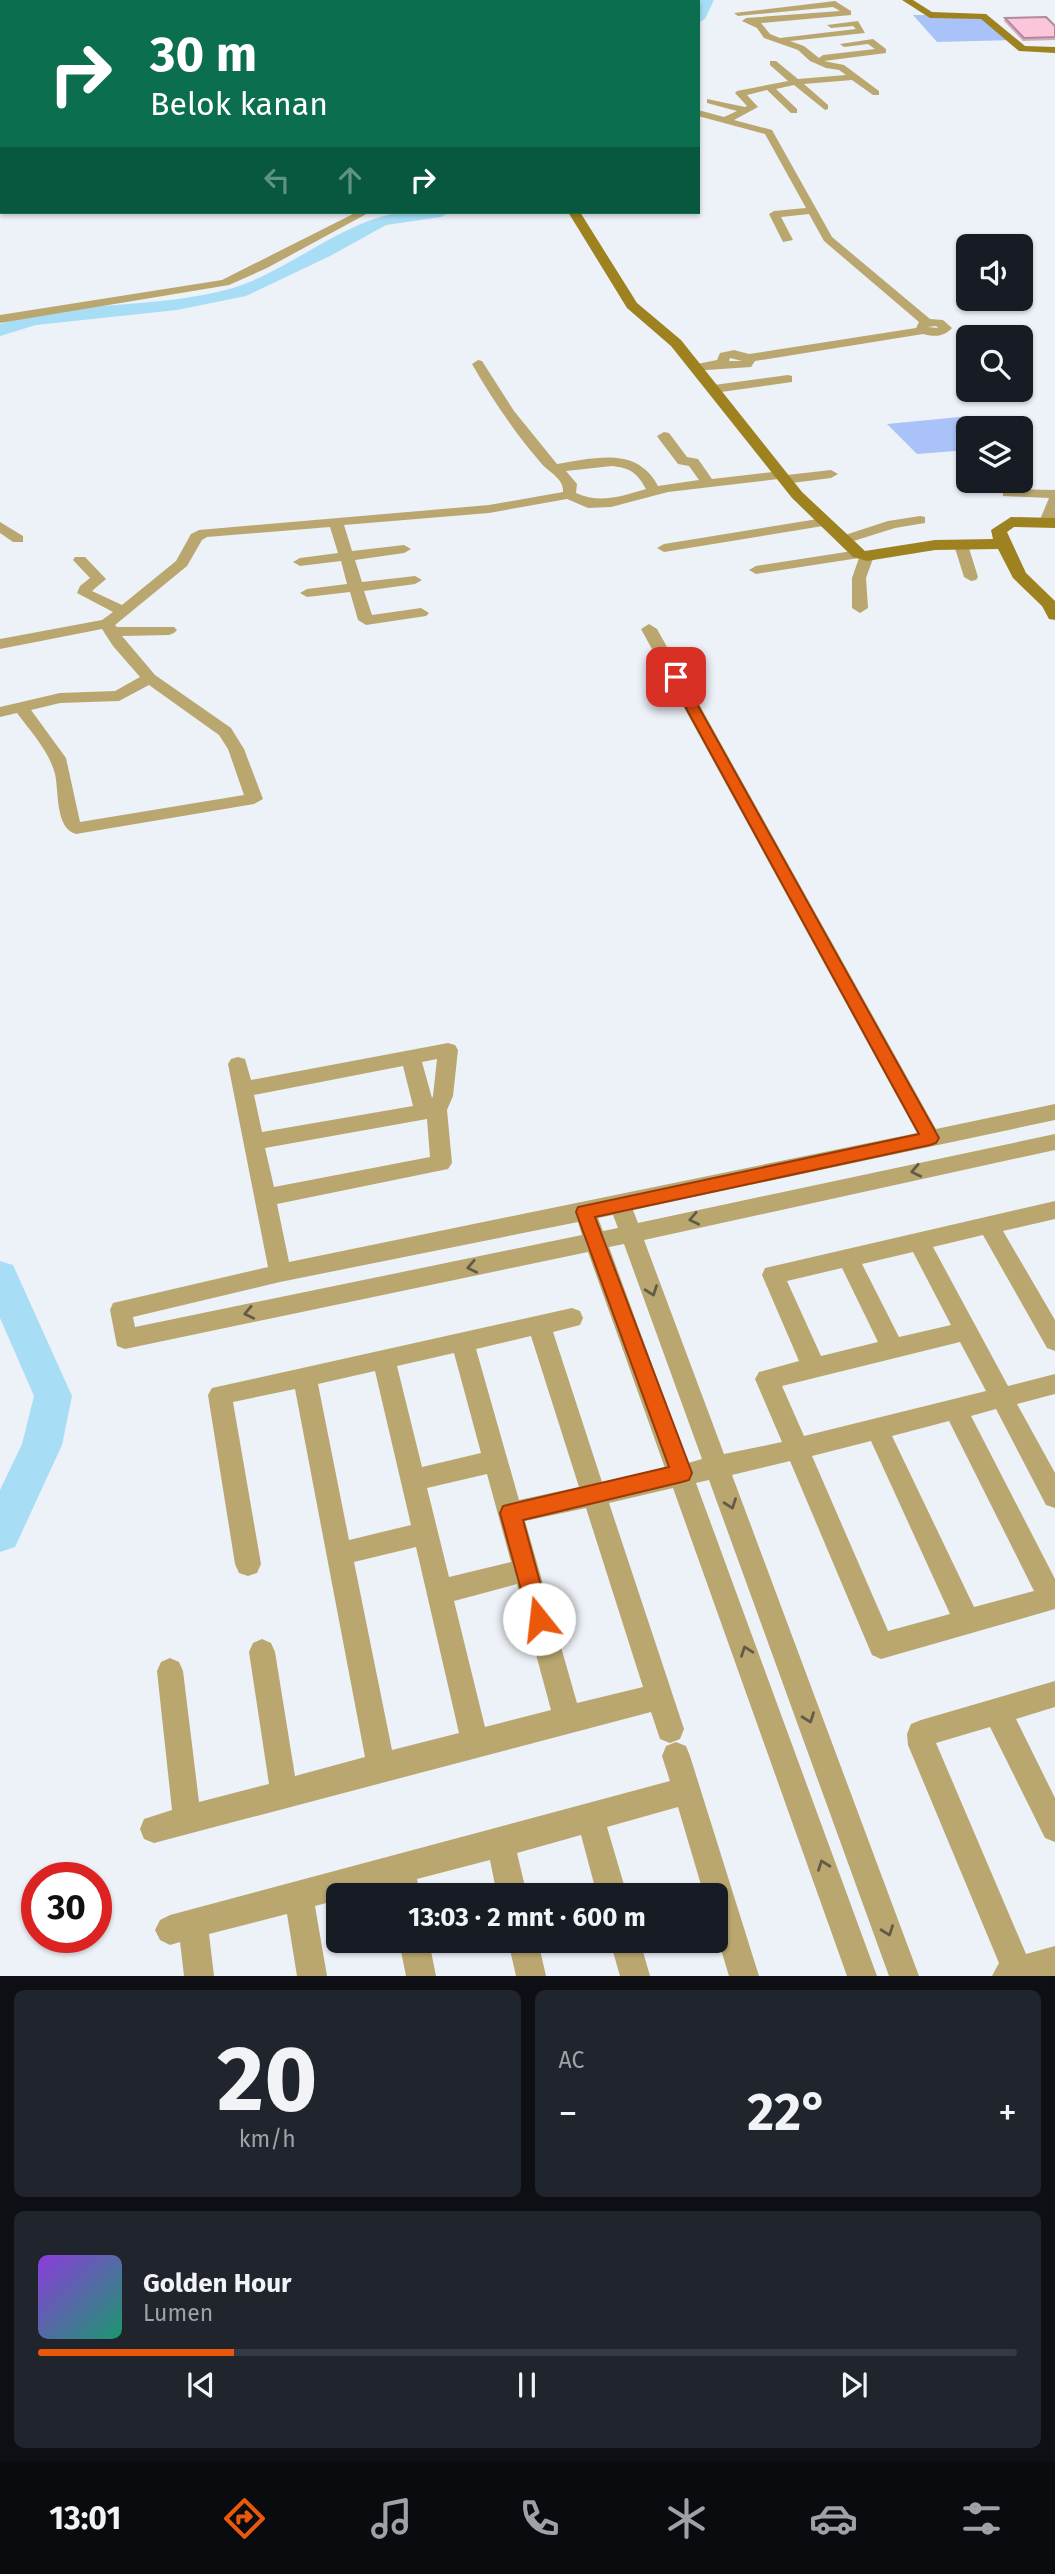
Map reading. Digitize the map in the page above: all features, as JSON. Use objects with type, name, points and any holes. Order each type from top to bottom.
[{"type":"street","points":[[770,0],[743,5],[736,18],[760,26],[776,40],[801,48],[870,41],[883,51],[809,60]]},
{"type":"street","points":[[907,0],[930,15],[983,16],[1022,49],[1055,50]]},
{"type":"street","points":[[738,13],[835,4],[848,13],[748,22]]},
{"type":"street","points":[[763,31],[855,23],[862,32],[776,40]]},
{"type":"street","points":[[801,48],[809,60],[837,87]]},
{"type":"street","points":[[809,60],[841,67],[868,64]]},
{"type":"street","points":[[773,63],[825,107]]},
{"type":"street","points":[[841,67],[876,93]]},
{"type":"street","points":[[749,108],[740,93],[796,82],[854,77]]},
{"type":"street","points":[[770,88],[794,111]]},
{"type":"street","points":[[710,101],[749,108],[763,115]]},
{"type":"street","points":[[724,120],[749,108]]},
{"type":"street","points":[[696,368],[723,362],[724,356],[731,354],[748,358],[925,326],[828,239],[769,132],[700,114]]},
{"type":"street","points":[[787,240],[774,214],[812,211]]},
{"type":"street","points":[[0,319],[217,285],[263,267],[360,214]]},
{"type":"street","points":[[575,214],[632,305],[663,330],[782,477],[824,522],[863,555]]},
{"type":"street","points":[[478,364],[506,411],[553,469],[564,475],[570,483],[569,495]]},
{"type":"street","points":[[714,390],[788,379]]},
{"type":"street","points":[[664,436],[683,461],[693,462],[708,483]]},
{"type":"street","points":[[553,469],[611,462],[625,464],[643,472],[654,491]]},
{"type":"street","points":[[292,532],[337,524],[489,509],[569,495],[594,504],[611,503],[654,491],[708,483],[831,474]]},
{"type":"street","points":[[1008,493],[1055,496],[1047,513],[1051,522],[1007,524],[999,530],[999,536],[1019,575],[1055,614]]},
{"type":"street","points":[[110,628],[123,611],[182,563],[196,537],[201,534],[398,519]]},
{"type":"street","points":[[844,540],[893,524],[920,520]]},
{"type":"street","points":[[664,548],[824,522]]},
{"type":"street","points":[[337,524],[366,620],[421,613]]},
{"type":"street","points":[[0,526],[18,539]]},
{"type":"street","points":[[756,570],[838,560],[923,545],[1004,545]]},
{"type":"street","points":[[961,545],[971,578]]},
{"type":"street","points":[[300,562],[404,549]]},
{"type":"street","points":[[860,608],[859,578],[863,555]]},
{"type":"street","points":[[80,560],[99,579],[85,589],[84,593],[123,611]]},
{"type":"street","points":[[307,593],[415,580]]},
{"type":"street","points":[[21,707],[58,758],[71,823],[76,828],[254,799],[236,749],[225,732],[149,678],[118,643],[110,628]]},
{"type":"street","points":[[0,644],[110,628],[169,630]]},
{"type":"street","points":[[649,629],[939,1136],[963,1161]]},
{"type":"street","points":[[0,712],[60,698],[119,696],[149,678]]},
{"type":"street","points":[[244,1089],[448,1050],[443,1096],[431,1111],[253,1142]]},
{"type":"street","points":[[263,1198],[441,1163],[431,1111],[411,1058]]},
{"type":"street","points":[[238,1065],[279,1273]]},
{"type":"street","points":[[1055,1112],[585,1212],[279,1273],[121,1310],[125,1339],[1055,1142]]},
{"type":"street","points":[[620,1204],[904,1976]]},
{"type":"street","points":[[814,1368],[773,1275],[1055,1210]]},
{"type":"street","points":[[585,1212],[682,1473],[862,1976]]},
{"type":"street","points":[[989,1226],[1055,1341]]},
{"type":"street","points":[[919,1242],[1055,1497]]},
{"type":"street","points":[[848,1258],[893,1349]]},
{"type":"street","points":[[248,1564],[220,1395],[572,1318]]},
{"type":"street","points":[[539,1325],[659,1696],[744,1976]]},
{"type":"street","points":[[955,1409],[1053,1598],[881,1646],[767,1380],[966,1331]]},
{"type":"street","points":[[463,1343],[567,1718]]},
{"type":"street","points":[[384,1359],[475,1743]]},
{"type":"street","points":[[305,1377],[381,1767]]},
{"type":"street","points":[[510,1513],[682,1473],[717,1469],[1055,1384]]},
{"type":"street","points":[[877,1429],[967,1621]]},
{"type":"street","points":[[413,1480],[495,1461]]},
{"type":"street","points":[[339,1554],[426,1533]]},
{"type":"street","points":[[440,1592],[526,1570]]},
{"type":"street","points":[[262,1652],[284,1793]]},
{"type":"street","points":[[170,1671],[187,1819]]},
{"type":"street","points":[[1055,1694],[921,1734],[922,1745],[1015,1974],[1055,1961]]},
{"type":"street","points":[[154,1829],[567,1718],[659,1696]]},
{"type":"street","points":[[997,1711],[1055,1828]]},
{"type":"street","points":[[199,1976],[182,1927],[299,1895],[402,1882],[500,1843],[686,1791]]},
{"type":"street","points":[[590,1817],[609,1883]]},
{"type":"street","points":[[500,1843],[509,1883]]},
{"type":"street","points":[[299,1895],[312,1976]]},
{"type":"street","points":[[416,1953],[421,1976]]},
{"type":"street","points":[[526,1953],[531,1976]]},
{"type":"street","points":[[628,1953],[635,1976]]},
{"type":"shaded area","points":[[913,15],[986,15],[1014,40],[937,42]]},
{"type":"shaded area","points":[[956,417],[956,451],[917,454],[887,424]]},
{"type":"building","points":[[1046,17],[1055,26],[1055,37],[1024,38],[1005,18]]},
{"type":"waterway","points":[[700,15],[707,0]]},
{"type":"waterway","points":[[0,330],[34,319],[177,304],[239,292],[326,251],[381,220],[426,214]]},
{"type":"waterway","points":[[0,1276],[53,1396],[42,1445],[0,1533]]},
{"type":"route","points":[[539,1619],[510,1513],[682,1473],[585,1212],[930,1138],[676,677]]}]
